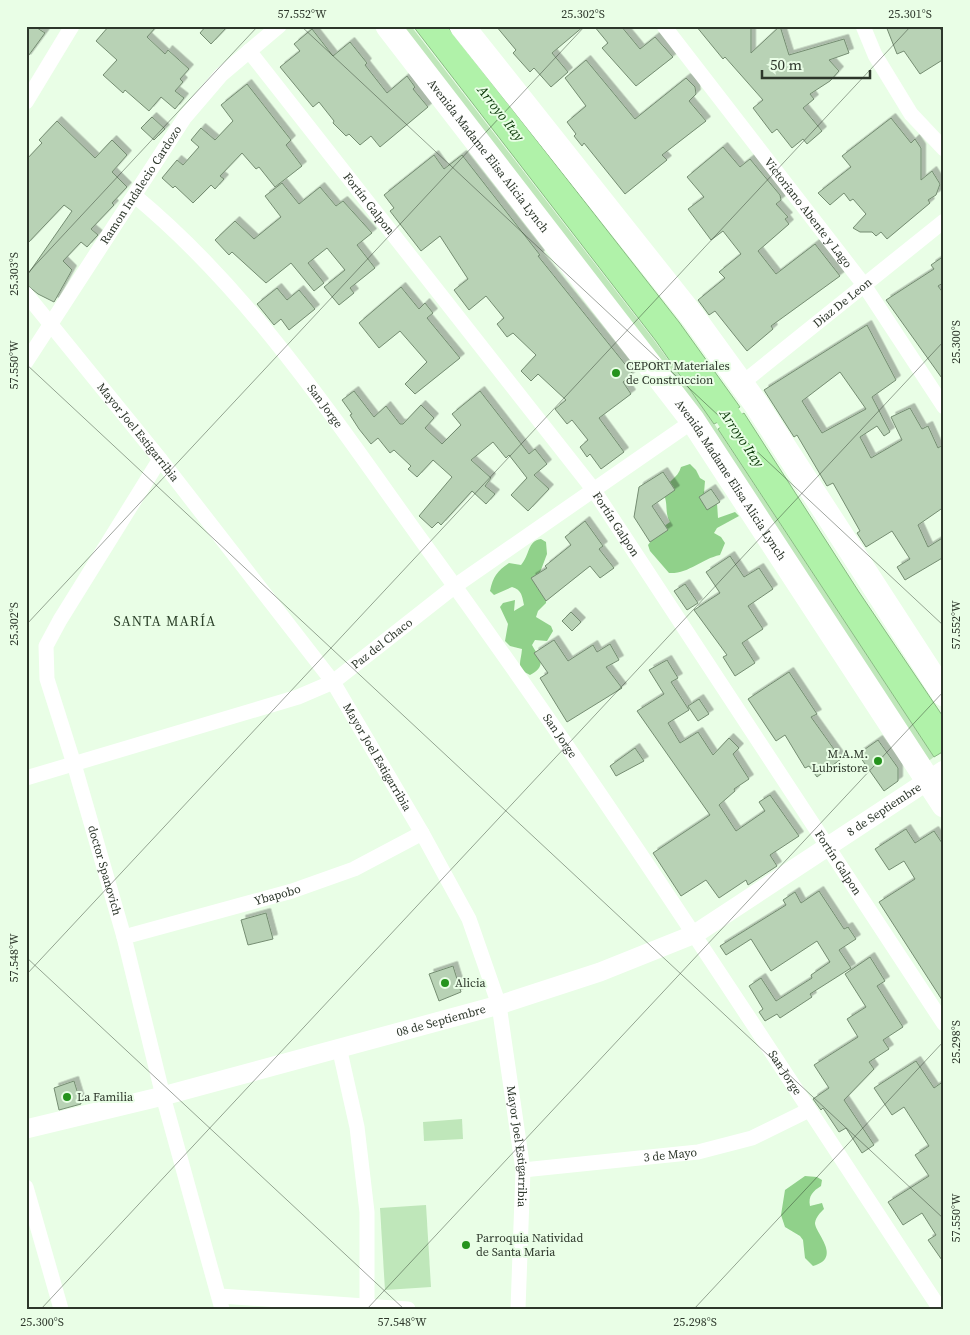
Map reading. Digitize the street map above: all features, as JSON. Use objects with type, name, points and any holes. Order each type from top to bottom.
[{"type":"highway","name":"Avenida Madame Elisa Alicia Lynch","points":[[388,26],[694,421],[937,774],[944,805]]},
{"type":"highway","points":[[462,26],[693,317],[741,384],[944,694]]},
{"type":"street","points":[[26,102],[72,26]]},
{"type":"street","name":"Ramon Indalecio Cardozo","points":[[26,362],[136,196],[185,117],[221,75],[279,26]]},
{"type":"street","name":"Victoriano Abente y Lago","points":[[664,26],[864,285],[944,407]]},
{"type":"street","points":[[863,26],[875,55],[911,114],[944,149]]},
{"type":"street","name":"Fortín Galpon","points":[[249,50],[593,489],[944,1024]]},
{"type":"street","name":"San Jorge","points":[[136,196],[176,230],[246,305],[333,418],[455,586],[695,934],[940,1309]]},
{"type":"street","name":"Diaz De Leon","points":[[741,384],[944,221]]},
{"type":"street","name":"Mayor Joel Estigarribia","points":[[26,294],[160,459],[333,682],[422,833],[469,919],[500,1005],[523,1170],[518,1309]]},
{"type":"street","name":"Paz del Chaco","points":[[26,778],[298,697],[333,682],[455,586],[694,421]]},
{"type":"street","name":"doctor Spanovich","points":[[160,459],[60,620],[46,646],[47,679],[74,764],[124,937],[162,1096],[221,1302]]},
{"type":"street","name":"8 de Septiembre","points":[[828,846],[937,774]]},
{"type":"street","name":"Ybapobo","points":[[124,937],[292,891],[354,869],[422,833]]},
{"type":"street","name":"08 de Septiembre","points":[[26,1129],[162,1096],[500,1005],[600,972],[695,934],[828,846]]},
{"type":"street","points":[[339,1047],[357,1127],[364,1184],[367,1212],[367,1306]]},
{"type":"street","name":"3 de Mayo","points":[[523,1170],[698,1152],[752,1138],[809,1110]]},
{"type":"street","points":[[26,1187],[61,1309]]},
{"type":"street","points":[[221,1302],[408,1309]]},
{"type":"shaded area","points":[[401,26],[411,26],[654,340],[715,425],[934,757],[927,762]]},
{"type":"shaded area","points":[[690,464],[700,478],[705,481],[704,493],[717,503],[718,518],[735,512],[739,516],[717,528],[714,533],[721,537],[725,543],[720,555],[689,569],[669,573],[650,551],[648,545],[660,529],[670,522],[663,493],[665,489],[681,467]]},
{"type":"shaded area","points":[[541,539],[546,542],[547,554],[536,583],[538,589],[546,597],[546,603],[538,611],[536,617],[551,626],[553,631],[547,641],[535,640],[532,645],[539,658],[540,665],[530,675],[522,670],[520,665],[522,649],[510,646],[505,641],[508,624],[500,607],[503,603],[515,600],[514,611],[524,605],[521,594],[512,587],[494,595],[490,591],[494,578],[501,569],[509,563],[521,565],[533,542]]},
{"type":"shaded area","points":[[462,1119],[463,1139],[424,1141],[423,1122]]},
{"type":"shaded area","points":[[805,1176],[817,1177],[822,1180],[821,1186],[812,1194],[810,1206],[822,1203],[824,1209],[817,1217],[815,1223],[827,1252],[822,1262],[813,1266],[805,1258],[803,1240],[785,1227],[781,1215],[785,1190]]},
{"type":"shaded area","points":[[426,1205],[431,1287],[385,1290],[380,1208]]},
{"type":"water","points":[[413,26],[447,26],[679,322],[740,407],[718,421],[722,427],[744,413],[859,592],[944,718],[944,751],[934,757],[718,429],[721,427],[718,422],[714,424],[656,341]]},
{"type":"building","points":[[26,26],[34,26],[45,33],[26,59]]},
{"type":"building","points":[[109,26],[157,26],[147,37],[165,54],[168,50],[189,69],[180,79],[183,82],[175,91],[184,98],[175,109],[161,97],[149,111],[125,90],[123,93],[103,75],[117,60],[96,41]]},
{"type":"building","points":[[206,26],[228,26],[211,44],[200,33]]},
{"type":"building","points":[[496,26],[584,26],[552,53],[568,72],[551,87],[534,68],[530,72],[513,53],[516,50]]},
{"type":"building","points":[[594,26],[621,26],[640,49],[655,37],[673,57],[636,86],[602,48],[608,43]]},
{"type":"building","points":[[696,26],[751,26],[751,53],[780,26],[789,55],[844,39],[849,53],[829,60],[839,71],[830,81],[810,94],[814,99],[803,108],[822,131],[807,144],[803,139],[792,148],[777,129],[772,133],[753,108],[763,100],[725,57],[723,59]]},
{"type":"building","points":[[886,26],[944,26],[944,59],[920,74],[904,51],[897,54]]},
{"type":"building","points":[[312,29],[333,56],[350,42],[387,93],[407,76],[415,87],[413,89],[428,107],[380,147],[371,136],[360,145],[349,134],[346,136],[333,123],[334,121],[319,102],[313,107],[280,67],[300,51],[294,44]]},
{"type":"building","points":[[586,60],[635,119],[686,78],[695,87],[696,94],[689,101],[706,121],[662,155],[667,160],[625,194],[584,143],[582,146],[567,122],[586,106],[565,78]]},
{"type":"building","points":[[247,84],[291,140],[286,145],[302,166],[275,187],[259,167],[256,169],[242,153],[220,176],[224,179],[215,189],[211,185],[193,203],[175,186],[173,188],[162,178],[177,160],[183,165],[199,147],[191,140],[201,128],[215,140],[233,121],[221,105]]},
{"type":"building","points":[[152,117],[165,129],[154,140],[141,128]]},
{"type":"building","points":[[891,118],[911,143],[915,139],[921,148],[921,180],[932,171],[940,184],[936,195],[928,200],[930,203],[887,239],[881,232],[876,236],[872,232],[860,232],[853,228],[866,214],[853,199],[850,201],[844,193],[830,205],[818,193],[851,167],[842,156]]},
{"type":"building","points":[[57,121],[95,158],[112,140],[127,155],[112,172],[127,187],[112,203],[114,205],[91,229],[98,235],[87,247],[81,242],[63,261],[72,270],[54,302],[38,294],[27,285],[26,277],[72,211],[64,205],[26,245],[26,160],[42,143],[39,140]]},
{"type":"building","points":[[723,147],[740,167],[750,159],[780,195],[781,200],[776,204],[788,217],[785,219],[789,224],[758,251],[776,274],[815,244],[840,276],[771,326],[773,329],[747,351],[715,311],[709,315],[698,300],[725,278],[719,272],[741,254],[723,231],[711,240],[688,209],[704,197],[687,177]]},
{"type":"building","points":[[434,155],[444,169],[462,155],[540,255],[538,256],[633,374],[623,382],[631,394],[599,418],[624,452],[601,469],[590,454],[587,457],[580,447],[588,440],[572,420],[567,424],[555,409],[566,400],[538,374],[531,381],[521,371],[536,355],[513,333],[507,337],[497,324],[504,318],[486,296],[469,310],[454,290],[468,279],[440,236],[421,251],[390,211],[394,208],[384,195]]},
{"type":"building","points":[[282,183],[299,204],[320,187],[336,206],[343,201],[372,233],[357,245],[375,268],[350,288],[354,293],[339,305],[324,287],[345,270],[327,248],[308,263],[324,283],[314,291],[291,263],[266,283],[232,252],[229,255],[215,240],[235,221],[254,239],[281,217],[265,196]]},
{"type":"building","points":[[944,256],[944,284],[938,286],[944,294],[944,381],[886,300],[934,269],[931,265]]},
{"type":"building","points":[[401,287],[419,309],[425,303],[433,313],[427,318],[460,358],[415,394],[405,384],[427,362],[400,331],[379,348],[359,323]]},
{"type":"building","points":[[277,288],[287,300],[299,290],[315,309],[289,330],[281,319],[274,325],[257,304]]},
{"type":"building","points":[[867,325],[896,380],[872,397],[890,432],[884,436],[877,426],[860,437],[871,458],[902,440],[891,417],[910,408],[922,429],[928,426],[938,448],[944,444],[944,507],[918,525],[928,547],[944,537],[944,557],[905,580],[897,567],[910,559],[892,531],[866,547],[857,533],[860,531],[833,483],[827,486],[797,435],[794,437],[764,390]],"holes":[[[840,372],[866,409],[822,433],[802,401]]]},
{"type":"building","points":[[354,391],[374,417],[386,406],[400,424],[403,424],[421,405],[434,418],[425,428],[442,444],[461,425],[452,414],[480,391],[529,454],[535,449],[547,464],[534,475],[549,489],[528,511],[511,495],[527,478],[509,455],[506,458],[493,442],[471,460],[491,478],[485,486],[495,494],[486,504],[472,491],[441,525],[438,522],[432,528],[419,516],[452,477],[433,460],[417,477],[408,469],[411,466],[394,450],[390,453],[378,438],[371,444],[359,429],[350,415],[352,414],[342,400]]},
{"type":"building","points":[[663,472],[675,490],[652,506],[668,530],[650,542],[634,517],[639,487]]},
{"type":"building","points":[[711,489],[720,502],[707,510],[699,497]]},
{"type":"building","points":[[585,521],[603,546],[599,549],[614,568],[600,578],[590,566],[546,601],[531,578],[547,568],[545,566],[571,545],[565,537]]},
{"type":"building","points":[[730,556],[744,577],[759,568],[773,589],[748,606],[763,629],[742,643],[755,663],[735,676],[723,657],[727,655],[694,610],[720,593],[706,572]]},
{"type":"building","points":[[685,584],[698,603],[687,610],[674,591]]},
{"type":"building","points":[[571,612],[581,622],[572,631],[562,621]]},
{"type":"building","points":[[554,640],[568,661],[593,645],[597,652],[610,644],[619,660],[606,667],[622,688],[567,722],[540,678],[548,673],[534,653]]},
{"type":"building","points":[[667,660],[678,678],[671,682],[689,710],[668,723],[680,743],[698,732],[713,755],[729,738],[739,748],[733,754],[749,779],[734,789],[735,791],[719,805],[736,831],[765,811],[759,802],[770,795],[799,836],[770,855],[777,866],[748,885],[746,880],[719,898],[706,880],[681,896],[653,853],[710,815],[637,711],[664,694],[649,670]]},
{"type":"building","points":[[789,672],[817,714],[811,717],[841,759],[817,777],[809,766],[805,768],[785,735],[776,741],[748,699]]},
{"type":"building","points":[[699,699],[709,714],[698,721],[688,706]]},
{"type":"building","name":"M.A.M. Lubristore","points":[[878,740],[898,768],[898,781],[884,791],[858,754]]},
{"type":"building","points":[[635,748],[644,761],[616,776],[610,766]]},
{"type":"building","points":[[906,829],[915,843],[934,831],[944,846],[944,1003],[879,902],[915,879],[904,861],[889,870],[875,849]]},
{"type":"building","points":[[819,891],[844,929],[848,927],[856,939],[839,950],[851,968],[810,994],[812,997],[780,1018],[777,1014],[765,1021],[759,1012],[763,1009],[749,986],[761,978],[776,1001],[812,978],[811,975],[830,962],[817,941],[771,971],[751,939],[726,955],[720,946],[786,905],[783,900],[795,892],[801,903]]},
{"type":"building","points":[[266,913],[273,939],[248,945],[241,920]]},
{"type":"building","points":[[870,957],[885,981],[877,986],[903,1027],[883,1040],[889,1049],[869,1062],[874,1069],[844,1100],[874,1145],[862,1153],[846,1128],[839,1132],[823,1108],[821,1110],[813,1099],[829,1088],[814,1065],[858,1037],[847,1019],[866,1007],[845,974]]},
{"type":"building","name":"Alicia","points":[[453,966],[461,992],[439,1001],[429,974]]},
{"type":"building","points":[[916,1061],[934,1088],[944,1081],[944,1263],[928,1240],[936,1235],[922,1213],[903,1225],[888,1202],[929,1176],[915,1155],[929,1146],[904,1107],[892,1115],[874,1088]]},
{"type":"building","name":"La Familia","points":[[74,1081],[81,1104],[59,1110],[54,1088]]},
{"type":"waterway","name":"Arroyo Itay","points":[[707,385],[751,450]]},
{"type":"place","name":"CEPORT Materiales de Construccion","points":[[616,373]]},
{"type":"place","name":"M.A.M. Lubristore","points":[[878,761]]},
{"type":"place","name":"Alicia","points":[[445,983]]},
{"type":"place","name":"La Familia","points":[[67,1097]]},
{"type":"place","name":"Parroquia Natividad de Santa Maria","points":[[466,1245]]},
{"type":"district","name":"SANTA MARÍA","points":[[165,621]]}]
